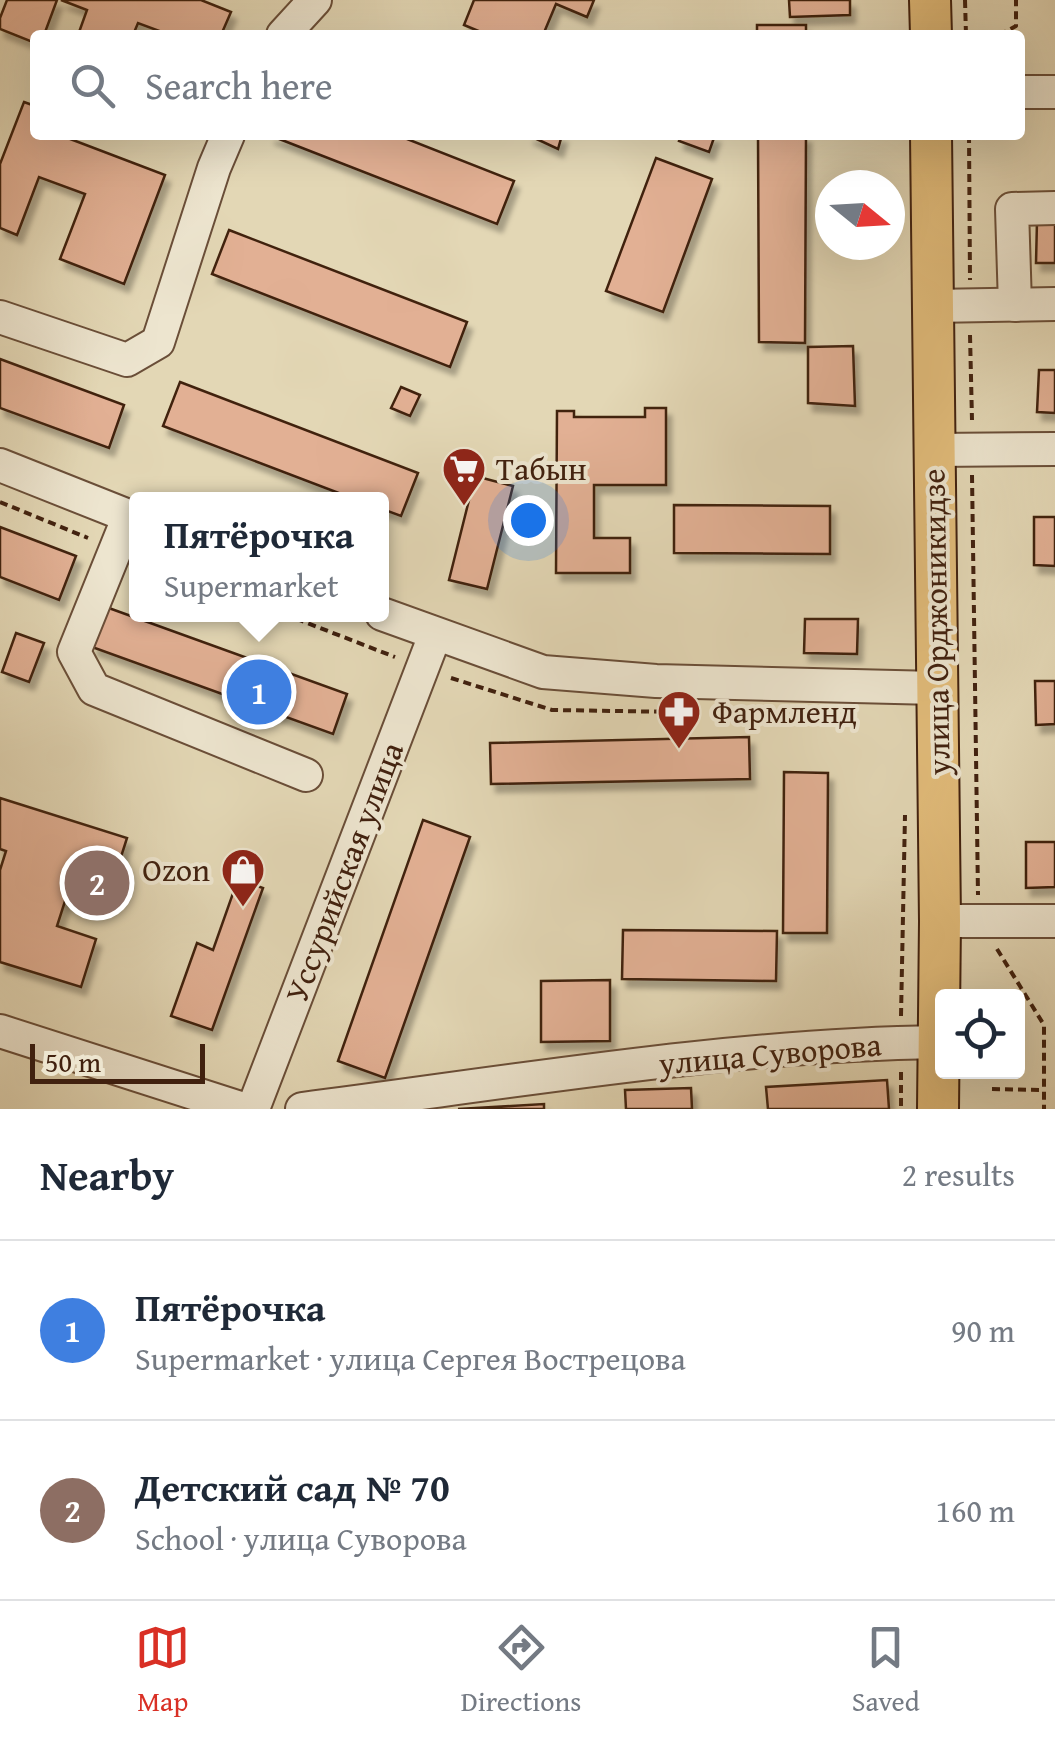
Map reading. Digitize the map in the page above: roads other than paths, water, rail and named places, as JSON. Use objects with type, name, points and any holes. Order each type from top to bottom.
[{"type":"main road","points":[[930,0],[930,30]]},
{"type":"main road","name":"улица Орджоникидзе","points":[[932,140],[952,306],[953,450],[936,688],[959,921],[948,989]]},
{"type":"main road","name":"улица Орджоникидзе","points":[[938,1109],[939,1079]]},
{"type":"street","points":[[287,30],[315,0]]},
{"type":"street","points":[[1025,92],[1055,92]]},
{"type":"street","points":[[0,317],[127,360],[158,342],[226,140]]},
{"type":"street","points":[[1014,305],[1012,209],[1055,208]]},
{"type":"street","points":[[952,306],[1055,304]]},
{"type":"street","points":[[953,450],[1055,449]]},
{"type":"street","points":[[0,465],[129,515]]},
{"type":"street","points":[[129,525],[74,652],[94,690],[306,774]]},
{"type":"street","points":[[389,617],[543,672],[656,680],[936,688]]},
{"type":"street","name":"Уссурийская улица","points":[[253,1109],[435,635]]},
{"type":"street","points":[[959,921],[1055,921]]},
{"type":"street","points":[[0,1031],[242,1109]]},
{"type":"street","name":"улица Суворова","points":[[302,1109],[374,1105],[522,1080],[792,1050],[935,1042]]},
{"type":"place","name":"Табын","points":[[464,507]]},
{"type":"place","name":"Пятёрочка","points":[[259,692]]},
{"type":"place","name":"Фармленд","points":[[679,750]]},
{"type":"place","name":"Детский сад № 70","points":[[97,883]]},
{"type":"place","name":"Ozon","points":[[243,908]]}]
